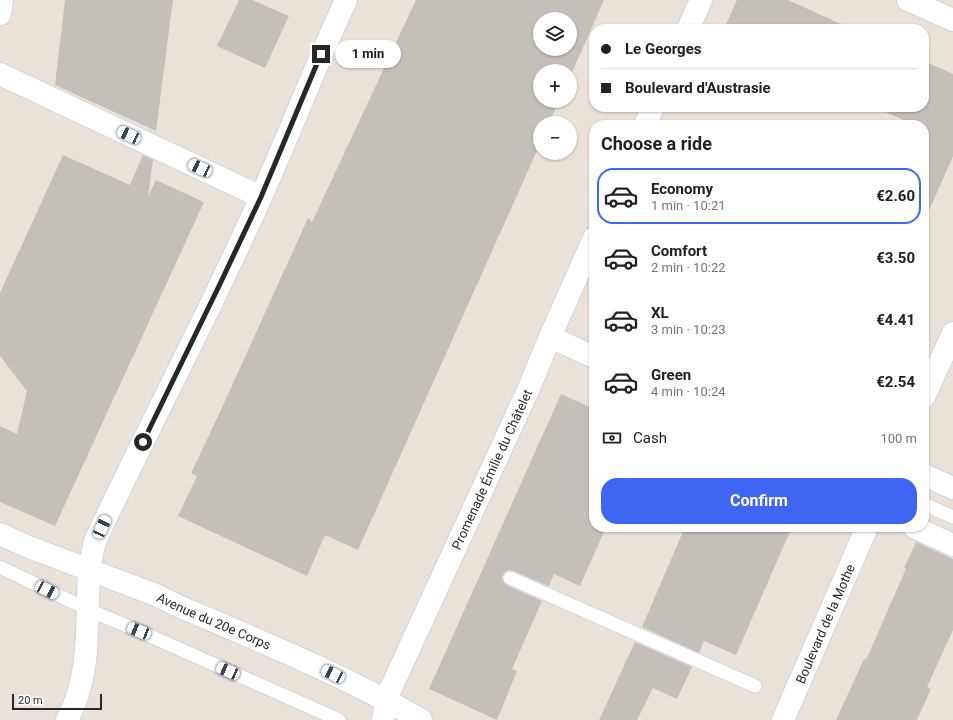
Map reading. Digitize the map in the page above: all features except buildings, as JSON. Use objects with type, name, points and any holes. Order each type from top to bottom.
[{"type":"street","points":[[0,14],[2,0]]},
{"type":"street","points":[[67,720],[74,704],[82,677],[87,641],[89,570],[95,541],[261,197],[321,54],[346,0]]},
{"type":"street","points":[[690,24],[701,0]]},
{"type":"street","points":[[908,0],[953,20]]},
{"type":"street","points":[[0,74],[261,197]]},
{"type":"street","name":"Promenade Émilie du Châtelet","points":[[385,710],[529,388],[589,249]]},
{"type":"street","points":[[929,386],[953,333]]},
{"type":"street","points":[[550,337],[589,355]]},
{"type":"street","points":[[929,477],[953,488]]},
{"type":"street","name":"Boulevard de la Mothe","points":[[783,720],[865,532]]},
{"type":"street","points":[[925,532],[953,545]]},
{"type":"street","name":"Avenue du 20e Corps","points":[[0,534],[26,546],[156,594],[178,606],[320,667],[385,710],[421,720]]},
{"type":"lane","points":[[929,506],[953,517]]},
{"type":"lane","points":[[0,567],[89,610],[339,720]]},
{"type":"lane","points":[[510,578],[755,686]]},
{"type":"route","points":[[143,442],[261,197],[321,54]]}]
